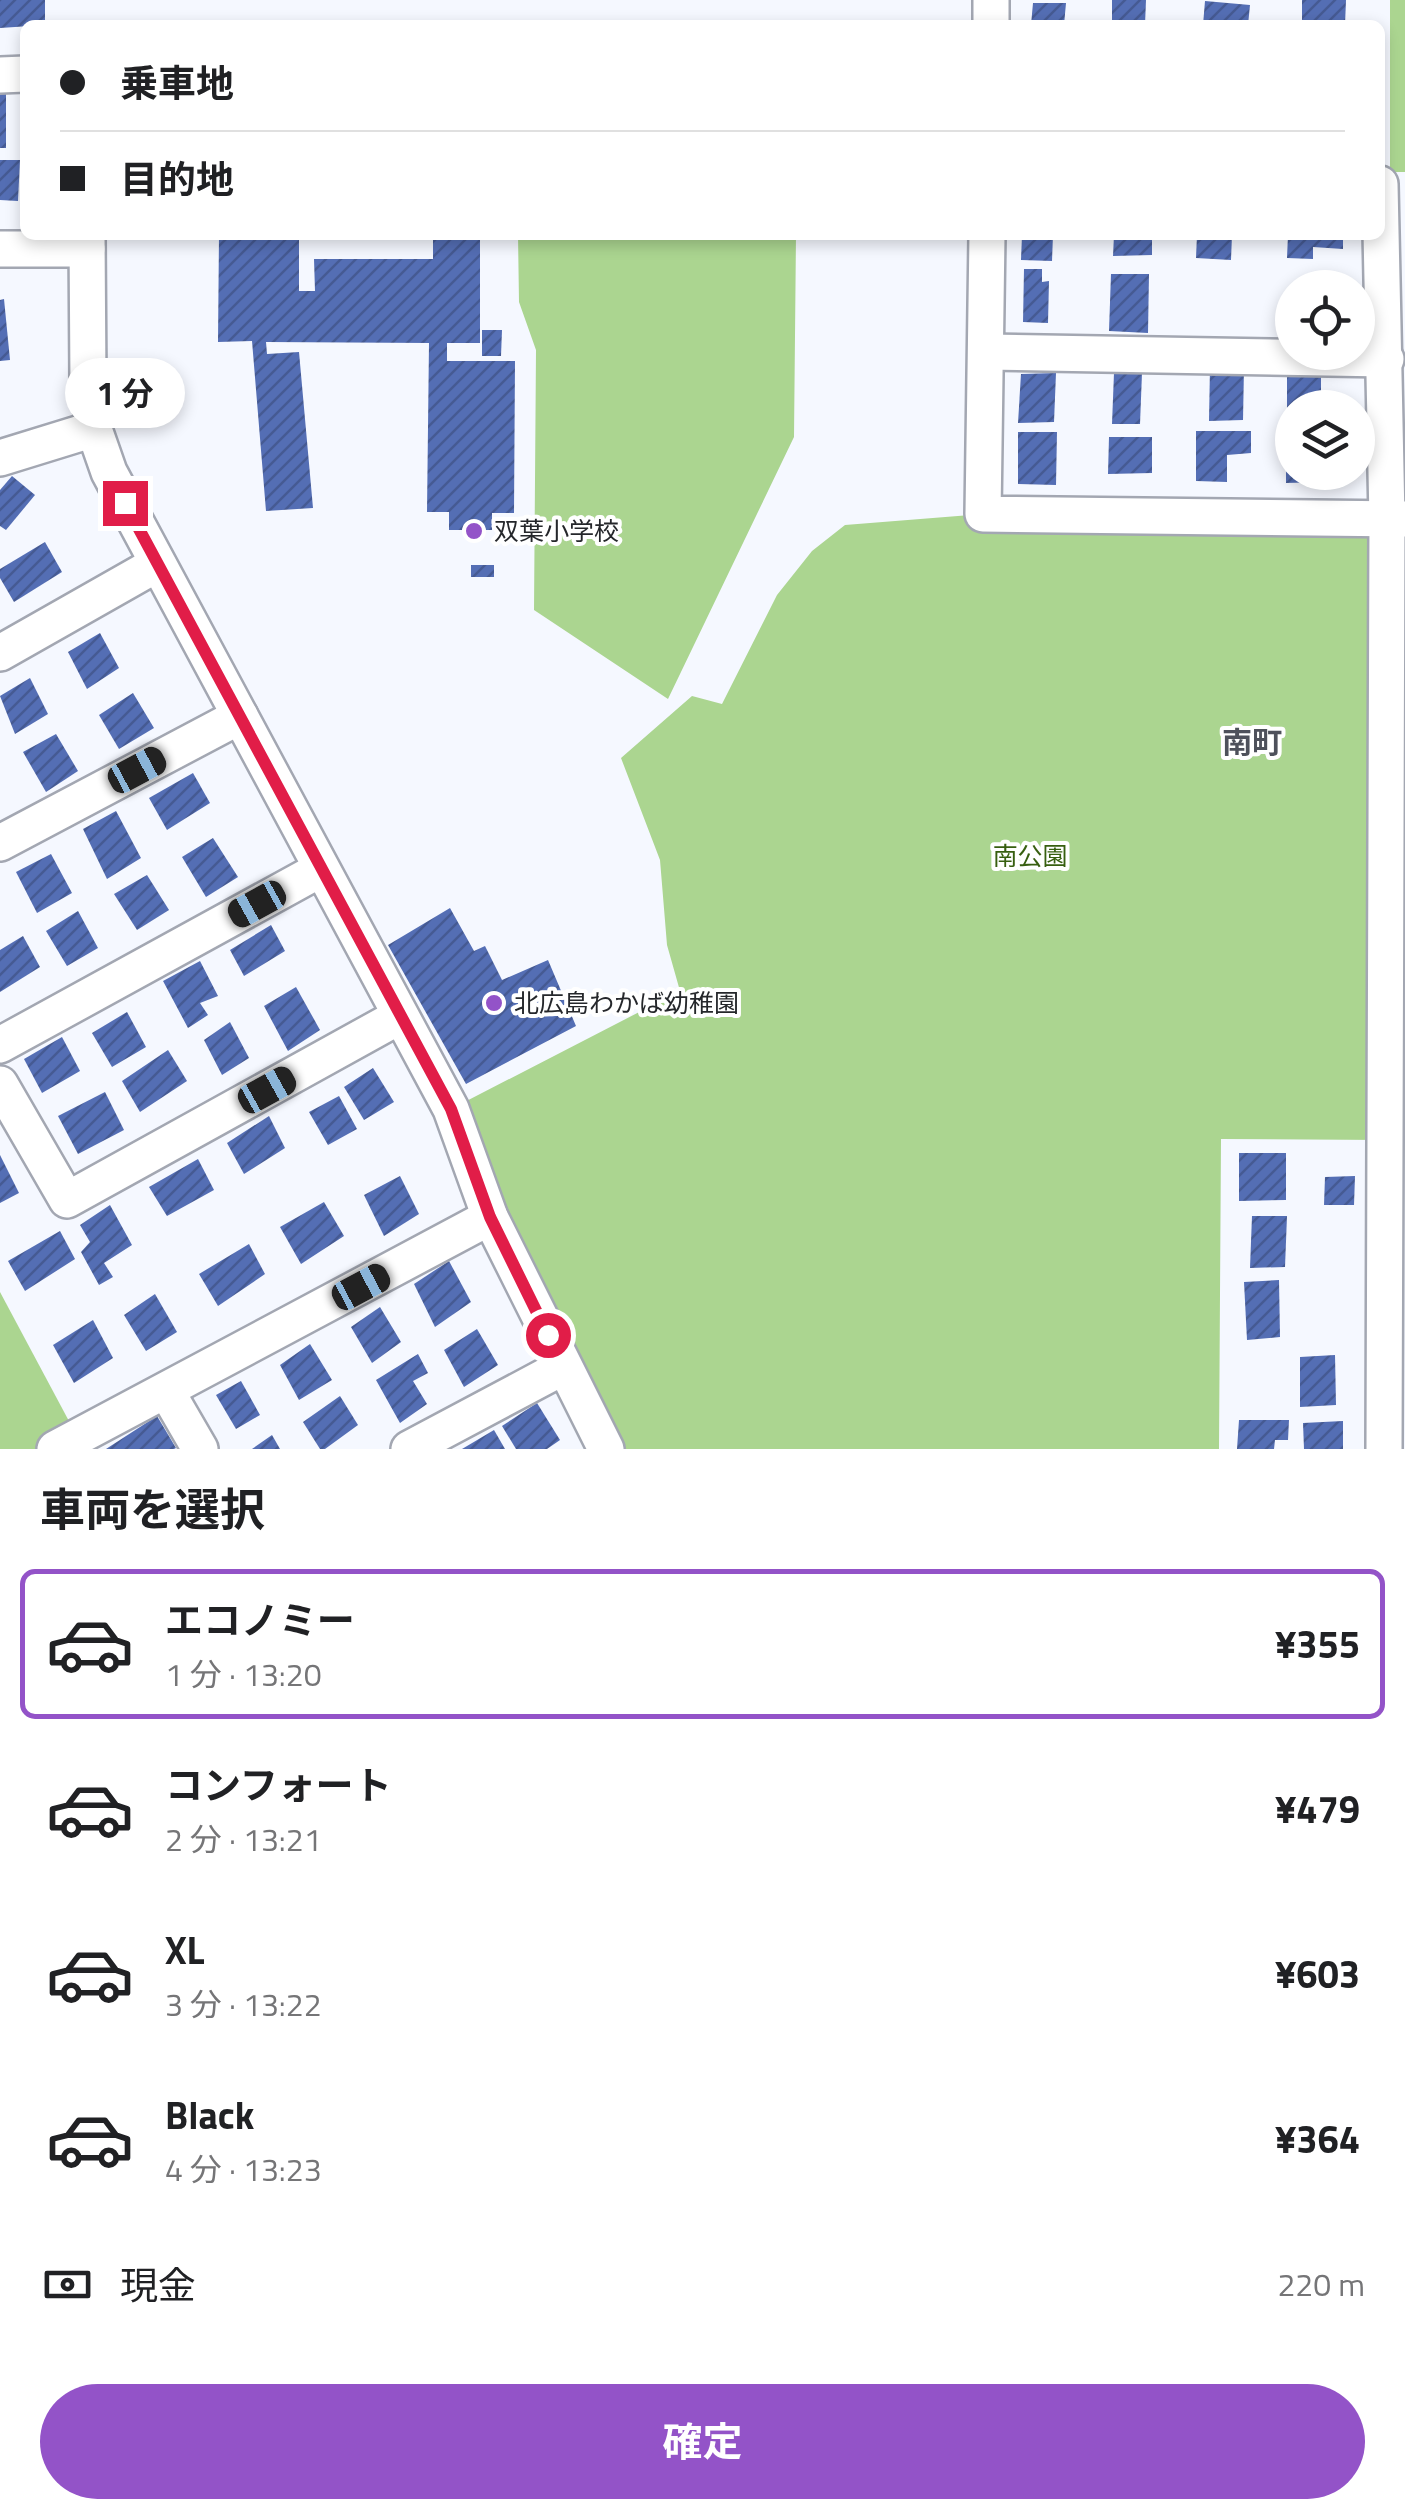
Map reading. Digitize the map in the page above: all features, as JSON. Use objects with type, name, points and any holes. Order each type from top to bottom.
[{"type":"street","points":[[988,240],[983,514],[1396,519]]},
{"type":"street","points":[[1382,240],[1396,519],[1384,1449]]},
{"type":"street","points":[[0,250],[86,242],[88,383],[94,429],[109,472],[451,1109],[490,1217],[606,1449]]},
{"type":"street","points":[[986,352],[1386,359]]},
{"type":"street","points":[[0,458],[94,429]]},
{"type":"street","points":[[0,652],[157,564]]},
{"type":"street","points":[[0,843],[240,716]]},
{"type":"street","points":[[0,1045],[322,868]]},
{"type":"street","points":[[0,1084],[67,1200],[400,1016]]},
{"type":"street","points":[[55,1449],[490,1217]]},
{"type":"street","points":[[409,1449],[563,1366]]},
{"type":"street","points":[[167,1392],[200,1449]]},
{"type":"green space","points":[[1390,0],[1405,0],[1405,172],[1390,172]]},
{"type":"green space","points":[[518,240],[796,240],[794,437],[668,699],[534,610],[536,350],[519,302]]},
{"type":"green space","name":"南公園","points":[[983,514],[1387,519],[1384,1140],[1221,1139],[1219,1449],[606,1449],[451,1109],[680,991],[667,945],[660,860],[621,758],[692,696],[722,704],[777,595],[812,551],[845,525]]},
{"type":"green space","points":[[0,1292],[78,1438],[55,1449],[0,1449]]},
{"type":"building","points":[[0,0],[45,0],[45,20],[20,20],[20,27],[0,28]]},
{"type":"building","points":[[1112,0],[1146,0],[1145,20],[1112,20]]},
{"type":"building","points":[[1302,0],[1346,0],[1345,20],[1302,20]]},
{"type":"building","points":[[1205,1],[1250,5],[1248,20],[1203,20]]},
{"type":"building","points":[[1033,3],[1066,3],[1064,20],[1031,20]]},
{"type":"building","points":[[0,92],[6,92],[6,148],[0,148]]},
{"type":"building","points":[[0,160],[20,160],[18,201],[0,200]]},
{"type":"building","points":[[219,240],[299,240],[299,291],[315,291],[314,259],[433,259],[433,240],[480,240],[480,343],[447,343],[447,361],[515,361],[514,513],[492,513],[492,530],[449,530],[449,512],[427,512],[429,343],[266,342],[267,354],[299,352],[313,508],[266,511],[252,341],[218,342]]},
{"type":"building","points":[[1022,240],[1053,240],[1052,261],[1021,260]]},
{"type":"building","points":[[1114,240],[1152,240],[1152,255],[1113,256]]},
{"type":"building","points":[[1197,240],[1232,240],[1231,260],[1196,258]]},
{"type":"building","points":[[1288,240],[1343,240],[1343,249],[1313,247],[1313,259],[1287,258]]},
{"type":"building","points":[[1024,269],[1042,269],[1042,282],[1049,281],[1048,323],[1023,322]]},
{"type":"building","points":[[1111,274],[1149,274],[1148,333],[1109,331]]},
{"type":"building","points":[[4,299],[10,360],[0,361],[0,300]]},
{"type":"building","points":[[482,330],[502,330],[501,356],[482,356]]},
{"type":"building","points":[[1210,367],[1244,367],[1243,420],[1209,421]]},
{"type":"building","points":[[1321,371],[1321,390],[1287,390],[1287,372]]},
{"type":"building","points":[[1056,373],[1054,422],[1018,423],[1021,374]]},
{"type":"building","points":[[1114,373],[1142,373],[1140,424],[1112,424]]},
{"type":"building","points":[[1196,431],[1251,431],[1251,453],[1227,455],[1227,482],[1196,481]]},
{"type":"building","points":[[1018,432],[1057,432],[1056,485],[1018,484]]},
{"type":"building","points":[[1109,437],[1152,437],[1152,473],[1108,474]]},
{"type":"building","points":[[12,476],[35,495],[6,530],[0,526],[0,490]]},
{"type":"building","points":[[45,542],[62,572],[14,602],[0,578],[0,569]]},
{"type":"building","points":[[471,565],[494,565],[494,577],[471,577]]},
{"type":"building","points":[[100,633],[119,668],[87,689],[68,652]]},
{"type":"building","points":[[30,678],[48,714],[15,734],[0,696]]},
{"type":"building","points":[[133,693],[154,728],[119,749],[99,715]]},
{"type":"building","points":[[56,734],[78,771],[46,792],[23,752]]},
{"type":"building","points":[[193,773],[210,803],[167,830],[149,798]]},
{"type":"building","points":[[116,811],[141,858],[107,879],[83,829]]},
{"type":"building","points":[[213,838],[238,877],[206,897],[182,857]]},
{"type":"building","points":[[51,854],[72,893],[37,913],[16,872]]},
{"type":"building","points":[[147,875],[169,910],[137,930],[114,894]]},
{"type":"building","name":"北広島わかば幼稚園","points":[[450,908],[474,951],[485,946],[502,980],[548,960],[576,1026],[466,1084],[388,945]]},
{"type":"building","points":[[78,911],[98,948],[67,966],[46,931]]},
{"type":"building","points":[[271,925],[285,951],[244,976],[230,950]]},
{"type":"building","points":[[23,936],[40,967],[0,992],[0,950]]},
{"type":"building","points":[[200,961],[218,996],[200,1003],[208,1015],[188,1028],[163,981]]},
{"type":"building","points":[[296,987],[320,1030],[288,1051],[264,1006]]},
{"type":"building","points":[[127,1012],[146,1047],[112,1067],[92,1033]]},
{"type":"building","points":[[230,1022],[249,1058],[222,1075],[204,1040]]},
{"type":"building","points":[[62,1037],[80,1071],[42,1093],[24,1059]]},
{"type":"building","points":[[168,1050],[187,1081],[140,1112],[122,1081]]},
{"type":"building","points":[[373,1068],[394,1102],[364,1120],[344,1087]]},
{"type":"building","points":[[105,1092],[124,1130],[78,1154],[58,1116]]},
{"type":"building","points":[[339,1096],[357,1129],[328,1145],[309,1112]]},
{"type":"building","points":[[269,1116],[285,1148],[244,1174],[227,1143]]},
{"type":"building","points":[[1239,1153],[1286,1153],[1286,1200],[1239,1201]]},
{"type":"building","points":[[0,1155],[19,1193],[0,1203]]},
{"type":"building","points":[[198,1159],[214,1190],[167,1216],[149,1187]]},
{"type":"building","points":[[400,1176],[419,1214],[384,1236],[364,1195]]},
{"type":"building","points":[[1355,1176],[1354,1205],[1324,1205],[1325,1177]]},
{"type":"building","points":[[324,1202],[344,1236],[301,1264],[280,1227]]},
{"type":"building","points":[[110,1205],[132,1245],[104,1263],[113,1277],[99,1285],[81,1252],[90,1242],[80,1225]]},
{"type":"building","points":[[1252,1216],[1287,1216],[1285,1267],[1250,1268]]},
{"type":"building","points":[[60,1231],[75,1259],[25,1291],[8,1261]]},
{"type":"building","points":[[249,1244],[265,1274],[218,1306],[199,1274]]},
{"type":"building","points":[[449,1261],[471,1302],[435,1327],[414,1284]]},
{"type":"building","points":[[1279,1280],[1280,1337],[1247,1340],[1244,1282]]},
{"type":"building","points":[[155,1294],[177,1332],[146,1351],[124,1315]]},
{"type":"building","points":[[380,1307],[401,1342],[372,1363],[351,1327]]},
{"type":"building","points":[[93,1320],[113,1358],[74,1383],[53,1345]]},
{"type":"building","points":[[477,1329],[498,1365],[464,1387],[444,1350]]},
{"type":"building","points":[[310,1344],[332,1380],[299,1400],[280,1365]]},
{"type":"building","points":[[418,1354],[428,1373],[413,1381],[427,1404],[400,1423],[376,1380]]},
{"type":"building","points":[[1335,1355],[1336,1405],[1300,1407],[1300,1357]]},
{"type":"building","points":[[241,1381],[260,1415],[236,1429],[216,1395]]},
{"type":"building","points":[[340,1396],[358,1425],[320,1449],[303,1422]]},
{"type":"building","points":[[537,1403],[560,1440],[547,1449],[516,1449],[502,1426]]},
{"type":"building","points":[[157,1416],[176,1448],[106,1449]]},
{"type":"building","points":[[1239,1420],[1289,1420],[1288,1440],[1275,1440],[1274,1449],[1237,1449]]},
{"type":"building","points":[[1343,1421],[1343,1449],[1304,1449],[1303,1423]]},
{"type":"building","points":[[494,1430],[505,1449],[462,1449]]},
{"type":"building","points":[[272,1435],[280,1449],[252,1449]]},
{"type":"place","name":"双葉小学校","points":[[474,531]]},
{"type":"place","name":"北広島わかば幼稚園","points":[[494,1003]]},
{"type":"district","name":"南町","points":[[1252,742]]},
{"type":"route","points":[[125,503],[451,1109],[490,1217],[548,1335]]}]
